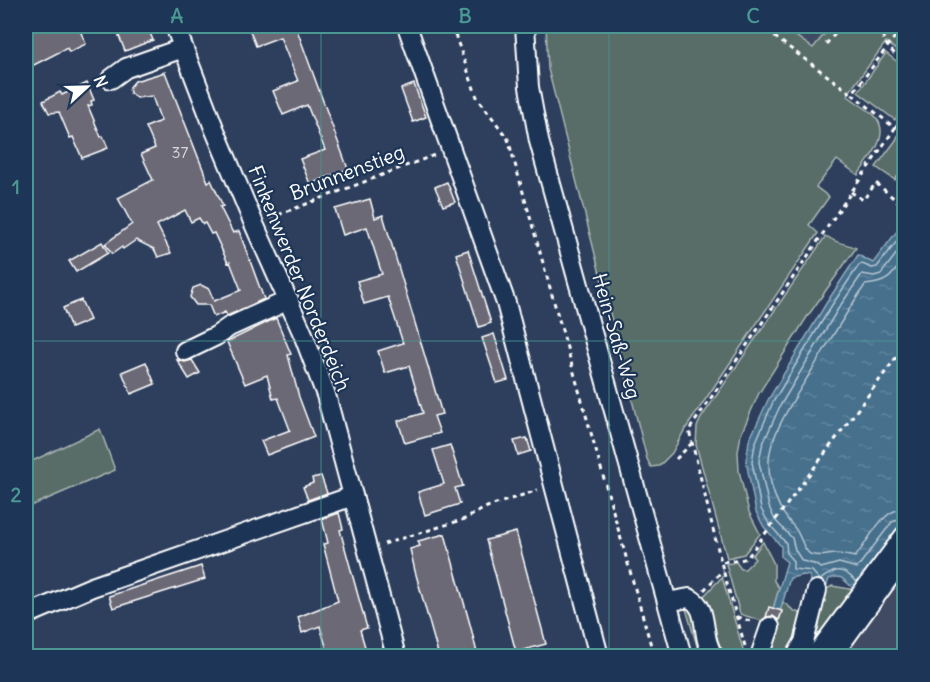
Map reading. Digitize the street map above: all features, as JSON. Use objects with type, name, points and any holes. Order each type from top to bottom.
[{"type":"street","name":"Finkenwerder Norderdeich","points":[[175,26],[254,224],[289,300],[326,395],[396,657]]},
{"type":"street","points":[[407,26],[506,303],[599,657]]},
{"type":"street","name":"Hein-Saß-Weg","points":[[525,26],[529,87],[539,141],[682,657]]},
{"type":"street","points":[[111,79],[126,68],[183,48]]},
{"type":"street","points":[[185,351],[229,327],[289,300]]},
{"type":"street","points":[[26,615],[92,587],[353,496]]},
{"type":"street","points":[[815,657],[904,536]]},
{"type":"street","points":[[832,657],[904,557]]},
{"type":"street","points":[[796,657],[804,642],[817,590]]},
{"type":"street","points":[[667,602],[686,598],[694,601],[701,608],[706,641],[714,657]]},
{"type":"street","points":[[754,655],[770,627]]},
{"type":"path","points":[[452,26],[477,98],[508,139],[654,657]]},
{"type":"path","points":[[760,26],[896,128]]},
{"type":"path","points":[[826,44],[842,26]]},
{"type":"path","points":[[882,26],[882,37],[886,47],[904,61]]},
{"type":"path","points":[[852,94],[903,26]]},
{"type":"path","points":[[754,655],[723,570],[723,562],[689,430],[904,114]]},
{"type":"path","name":"Brunnenstieg","points":[[254,224],[452,148]]},
{"type":"path","points":[[851,192],[862,200],[876,183],[904,207]]},
{"type":"path","points":[[723,562],[747,558],[904,347]]},
{"type":"path","points":[[676,459],[693,443]]},
{"type":"path","points":[[384,544],[465,519],[487,507],[554,484]]},
{"type":"path","points":[[694,601],[723,570]]},
{"type":"shaded area","points":[[781,26],[831,26],[813,48]]},
{"type":"shaded area","points":[[904,568],[904,656],[838,656]]},
{"type":"green space","points":[[546,26],[781,26],[813,48],[831,26],[904,26],[904,56],[886,42],[847,95],[874,115],[879,123],[880,138],[873,154],[858,175],[837,160],[816,187],[829,197],[809,225],[818,233],[684,431],[672,453],[659,466],[651,467],[647,459],[548,69]]},
{"type":"green space","points":[[886,53],[904,67],[904,107],[895,120],[858,92]]},
{"type":"green space","points":[[904,122],[904,167],[895,180],[876,167],[896,140]]},
{"type":"green space","points":[[825,237],[856,248],[807,317],[759,393],[741,434],[738,452],[739,471],[749,512],[760,534],[744,554],[727,558],[696,445],[697,427]]},
{"type":"green space","points":[[100,429],[115,470],[26,508],[26,464]]},
{"type":"green space","points":[[763,542],[774,564],[774,581],[779,588],[773,609],[769,608],[765,622],[740,614],[726,564],[736,562],[741,569],[745,569],[755,559],[752,556]]},
{"type":"green space","points":[[722,577],[746,656],[723,656],[717,650],[703,597]]},
{"type":"green space","points":[[832,586],[856,590],[809,656],[803,656],[825,590]]},
{"type":"green space","points":[[782,602],[794,611],[803,612],[794,648],[786,656],[767,656],[782,612],[780,611]]},
{"type":"green space","points":[[686,609],[692,610],[706,656],[700,656]]},
{"type":"water","points":[[904,222],[904,528],[856,590],[838,577],[829,579],[825,590],[809,588],[810,576],[803,575],[790,578],[780,611],[773,609],[787,562],[781,557],[781,546],[764,527],[756,512],[746,461],[749,441],[768,400],[858,255],[873,263]]},
{"type":"building","points":[[26,26],[78,26],[86,44],[69,52],[67,48],[26,69]]},
{"type":"building","points":[[115,26],[147,26],[153,40],[125,51]]},
{"type":"building","points":[[248,26],[306,26],[297,30],[348,169],[310,184],[300,159],[325,150],[307,105],[283,115],[273,91],[298,81],[280,37],[256,46]]},
{"type":"building","points":[[165,72],[208,182],[211,180],[223,206],[220,207],[233,233],[239,231],[264,299],[227,316],[225,312],[214,317],[209,305],[196,305],[190,297],[193,288],[201,285],[209,289],[214,301],[241,290],[230,262],[228,263],[214,233],[211,234],[199,218],[191,222],[185,210],[157,225],[171,253],[158,257],[154,249],[136,240],[112,254],[105,244],[132,224],[118,198],[153,180],[141,154],[155,148],[146,127],[161,121],[152,96],[137,98],[130,93],[129,88],[135,81]]},
{"type":"building","points":[[87,83],[94,100],[91,101],[92,105],[88,106],[108,148],[82,158],[59,112],[49,113],[43,101],[60,92],[62,95]]},
{"type":"building","points":[[414,84],[426,117],[413,122],[401,89]]},
{"type":"building","points":[[447,182],[455,202],[443,206],[435,187]]},
{"type":"building","points":[[370,199],[375,218],[383,215],[442,414],[434,416],[440,433],[405,443],[398,421],[423,413],[409,366],[385,373],[378,351],[403,343],[388,297],[364,304],[357,281],[382,274],[367,227],[343,235],[335,209]]},
{"type":"building","points":[[102,242],[108,253],[76,272],[69,261]]},
{"type":"building","points":[[468,250],[491,323],[479,327],[456,254]]},
{"type":"building","points":[[81,300],[90,320],[71,328],[63,308]]},
{"type":"building","points":[[276,318],[291,354],[288,355],[299,397],[314,437],[267,455],[261,441],[290,430],[278,398],[273,399],[267,375],[245,384],[227,342]]},
{"type":"building","points":[[494,334],[508,380],[497,383],[482,338]]},
{"type":"building","points":[[177,360],[185,362],[192,360],[200,373],[189,379]]},
{"type":"building","points":[[146,362],[155,384],[131,394],[122,372]]},
{"type":"building","points":[[527,438],[531,451],[518,455],[514,441]]},
{"type":"building","points":[[450,445],[463,486],[455,488],[460,504],[425,515],[418,492],[444,484],[433,450]]},
{"type":"building","points":[[321,476],[327,493],[308,500],[303,487],[313,483],[312,478]]},
{"type":"building","points":[[339,513],[343,529],[340,530],[367,628],[360,630],[368,657],[329,657],[320,626],[302,633],[298,617],[338,601],[323,544],[328,543],[322,519]]},
{"type":"building","points":[[516,532],[546,644],[516,652],[486,540]]},
{"type":"building","points":[[445,534],[478,657],[439,657],[415,571],[410,549],[420,546],[418,541]]},
{"type":"building","points":[[201,566],[205,579],[113,608],[109,596]]},
{"type":"building","points":[[769,607],[782,611],[779,620],[773,616],[766,617]]}]
